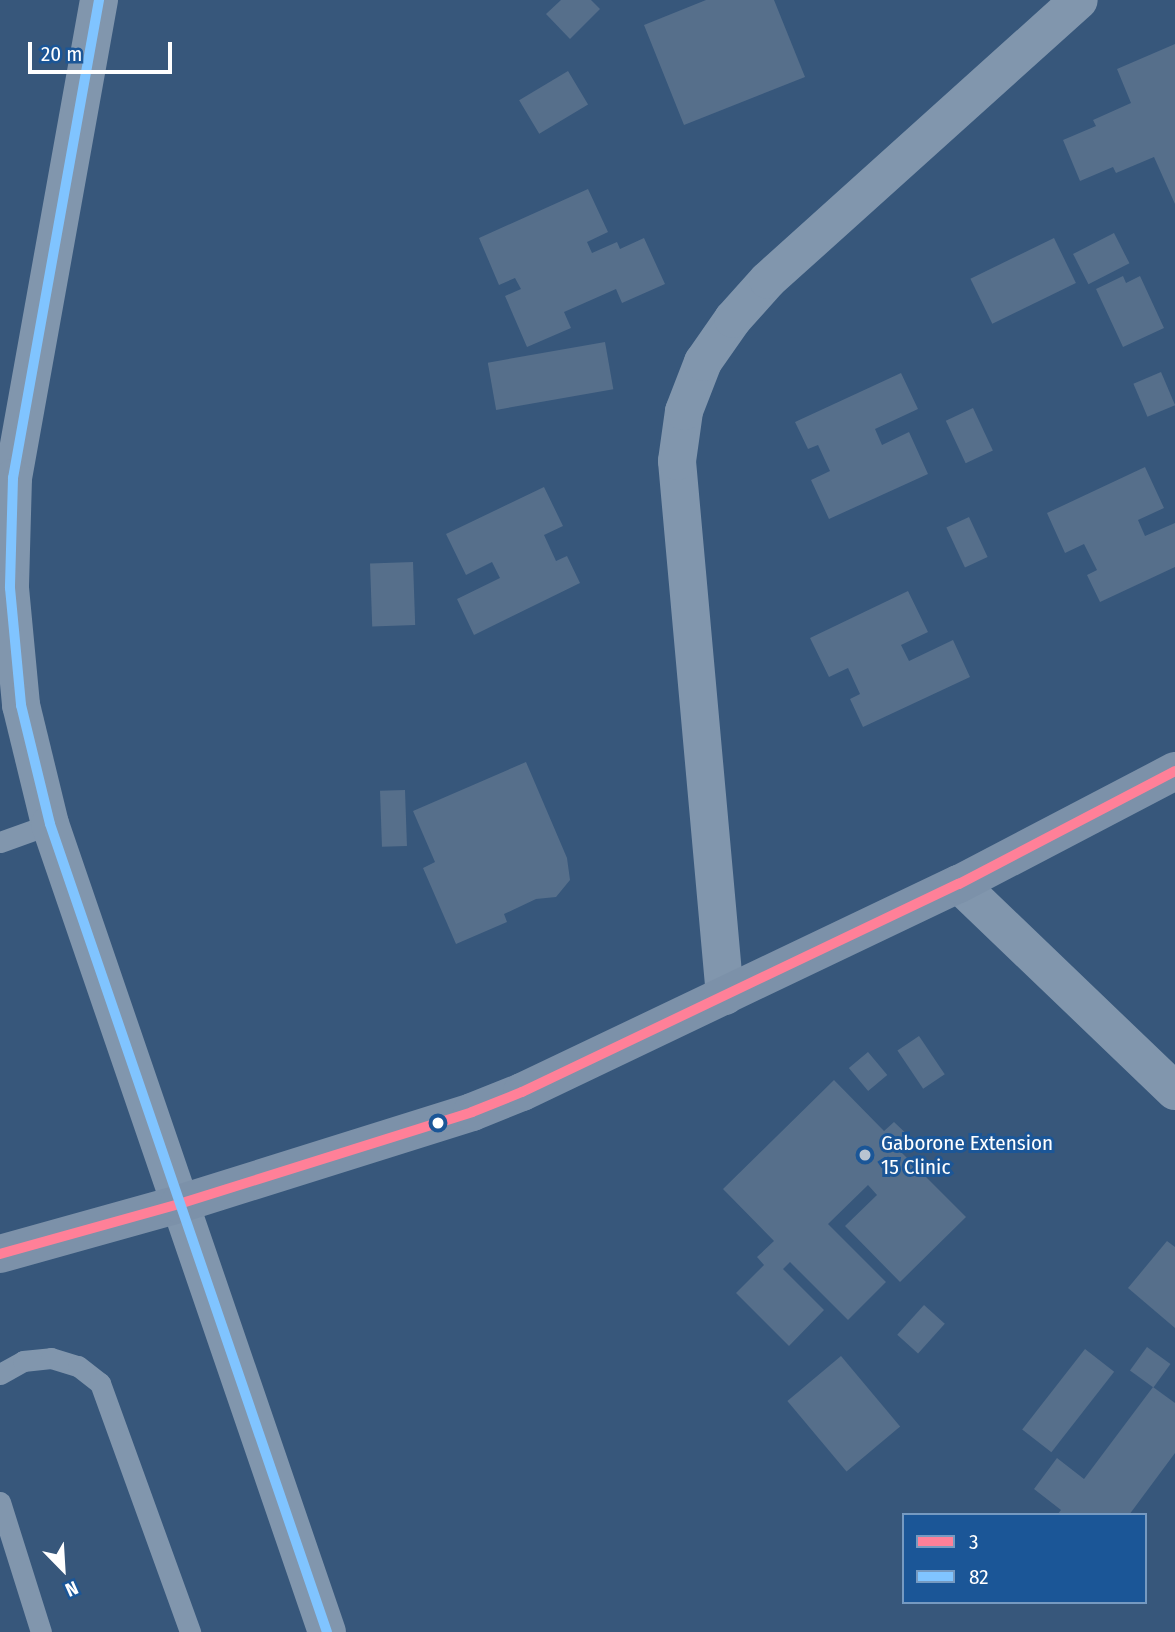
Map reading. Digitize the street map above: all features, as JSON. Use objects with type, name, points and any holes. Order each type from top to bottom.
[{"type":"street","points":[[99,0],[13,478],[10,588],[21,705],[50,824],[327,1632]]},
{"type":"street","points":[[725,996],[677,461],[684,411],[703,362],[733,319],[768,280],[1079,0]]},
{"type":"street","points":[[0,1254],[179,1204],[472,1112],[522,1092],[959,884],[1175,771]]},
{"type":"street","points":[[959,884],[1175,1091]]},
{"type":"lane","points":[[0,842],[50,824]]},
{"type":"lane","points":[[0,1374],[23,1361],[51,1358],[78,1366],[100,1383],[190,1632]]},
{"type":"lane","points":[[0,1502],[41,1632]]},
{"type":"building","points":[[561,0],[591,0],[600,9],[570,39],[546,14]]},
{"type":"building","points":[[706,0],[774,0],[805,77],[684,125],[644,25]]},
{"type":"building","points":[[1175,44],[1175,204],[1154,157],[1116,173],[1113,167],[1080,181],[1063,140],[1096,126],[1093,120],[1131,103],[1117,69]]},
{"type":"building","points":[[568,71],[588,104],[539,134],[519,100]]},
{"type":"building","points":[[588,189],[608,232],[587,242],[592,253],[617,242],[620,249],[644,238],[665,284],[622,303],[616,289],[564,312],[571,328],[527,347],[505,296],[521,289],[515,278],[499,285],[479,238]]},
{"type":"building","points":[[1114,233],[1129,263],[1088,284],[1073,254]]},
{"type":"building","points":[[1054,238],[1076,283],[992,324],[970,279]]},
{"type":"building","points":[[1123,276],[1126,283],[1140,276],[1164,328],[1123,347],[1096,289]]},
{"type":"building","points":[[605,342],[613,389],[496,410],[488,363]]},
{"type":"building","points":[[1161,372],[1175,405],[1147,417],[1133,384]]},
{"type":"building","points":[[901,373],[918,409],[875,429],[882,445],[909,432],[928,474],[829,519],[811,480],[830,471],[818,445],[808,449],[795,422]]},
{"type":"building","points":[[973,408],[993,451],[966,463],[946,421]]},
{"type":"building","points":[[1145,467],[1164,508],[1138,520],[1145,536],[1175,523],[1175,567],[1100,602],[1087,575],[1097,570],[1084,544],[1065,553],[1047,513]]},
{"type":"building","points":[[544,487],[563,526],[544,535],[556,561],[567,556],[580,583],[474,635],[457,599],[500,578],[492,562],[466,575],[446,534]]},
{"type":"building","points":[[969,517],[988,557],[965,567],[946,528]]},
{"type":"building","points":[[413,562],[415,625],[372,626],[370,564]]},
{"type":"building","points":[[908,591],[928,632],[901,645],[909,661],[953,640],[970,677],[863,727],[850,699],[860,694],[848,668],[829,677],[810,638]]},
{"type":"building","points":[[526,762],[567,858],[570,880],[556,897],[536,899],[504,914],[507,922],[456,944],[423,868],[435,862],[413,811]]},
{"type":"building","points":[[405,790],[407,846],[382,847],[380,791]]},
{"type":"building","points":[[919,1036],[945,1074],[923,1089],[897,1051]]},
{"type":"building","points":[[868,1052],[887,1075],[868,1091],[849,1068]]},
{"type":"building","points":[[834,1080],[884,1131],[894,1122],[913,1140],[901,1152],[966,1217],[900,1282],[845,1226],[877,1195],[868,1185],[828,1224],[886,1282],[848,1320],[790,1262],[783,1269],[824,1310],[789,1346],[736,1293],[764,1265],[757,1257],[774,1241],[723,1189]]},
{"type":"building","points":[[1167,1241],[1175,1247],[1175,1328],[1128,1288]]},
{"type":"building","points":[[924,1305],[945,1324],[918,1353],[897,1335]]},
{"type":"building","points":[[1147,1347],[1170,1364],[1153,1388],[1130,1370]]},
{"type":"building","points":[[1085,1349],[1114,1372],[1051,1452],[1022,1429]]},
{"type":"building","points":[[841,1356],[900,1426],[847,1471],[787,1401]]},
{"type":"building","points":[[1153,1387],[1175,1403],[1175,1453],[1130,1513],[1059,1513],[1061,1510],[1034,1489],[1057,1458],[1084,1479]]},
{"type":"transit line","name":"82","points":[[99,0],[13,478],[10,588],[21,705],[50,824],[327,1632]]},
{"type":"transit line","name":"3","points":[[0,1254],[179,1204],[472,1112],[522,1092],[959,884],[1175,771]]},
{"type":"place","name":"Gaborone Extension 15 Clinic","points":[[865,1155]]}]
